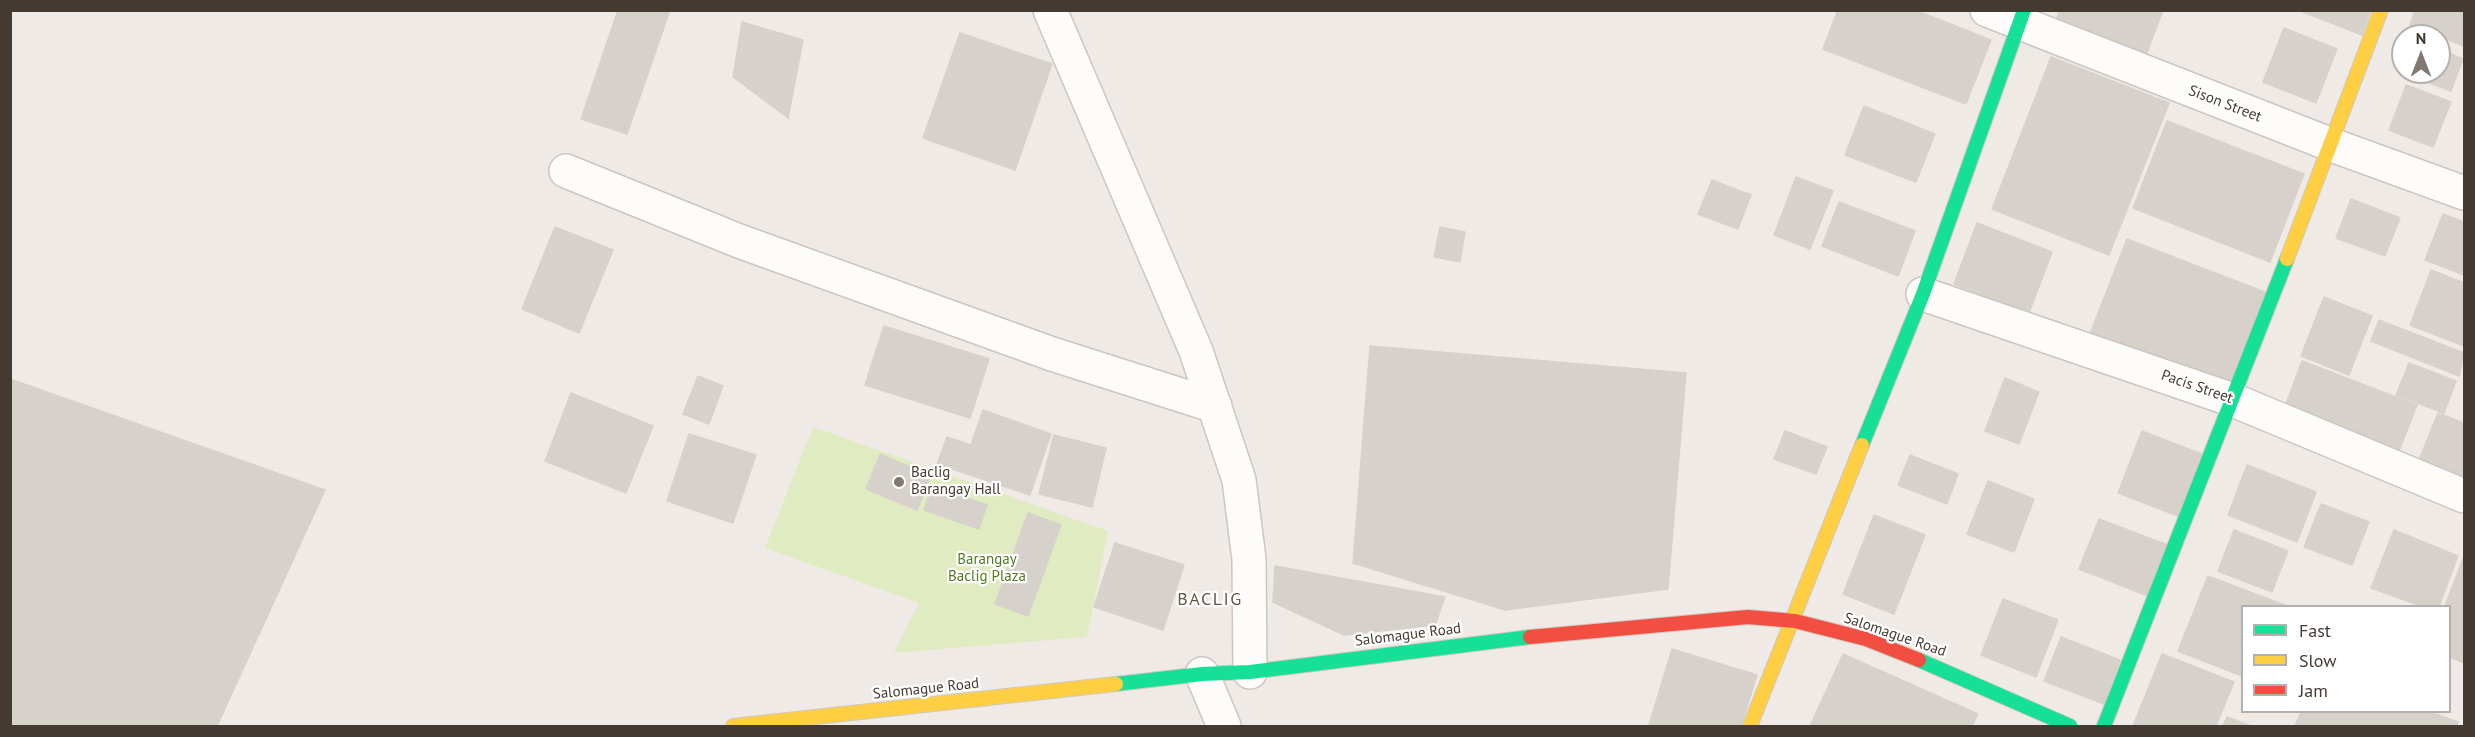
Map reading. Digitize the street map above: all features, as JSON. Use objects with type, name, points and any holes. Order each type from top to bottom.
[{"type":"street","points":[[1050,10],[1196,351],[1239,480],[1249,559],[1250,672]]},
{"type":"street","name":"Sison Street","points":[[1987,10],[2021,18],[2332,146],[2464,193]]},
{"type":"street","points":[[2104,726],[2332,146],[2381,10]]},
{"type":"street","points":[[1750,726],[1795,621],[1923,294],[2021,18]]},
{"type":"street","points":[[566,171],[750,244],[1052,354],[1215,406]]},
{"type":"street","name":"Pacis Street","points":[[1923,294],[2233,400],[2464,496]]},
{"type":"street","name":"Salomague Road","points":[[733,726],[1202,675],[1250,672],[1499,640],[1748,617],[1795,621],[1866,639],[1945,670],[2070,726]]},
{"type":"street","points":[[1202,675],[1224,726]]},
{"type":"green space","name":"Barangay Baclig Plaza","points":[[813,427],[1108,531],[1087,637],[894,653],[919,603],[765,548]]},
{"type":"building","points":[[618,10],[670,10],[627,134],[581,119]]},
{"type":"building","points":[[1838,10],[1915,10],[1991,40],[1966,104],[1823,49]]},
{"type":"building","points":[[2060,10],[2163,10],[2147,53],[2057,18]]},
{"type":"building","points":[[2298,10],[2371,10],[2362,35]]},
{"type":"building","points":[[2415,10],[2464,10],[2464,46],[2451,41],[2451,24],[2410,24]]},
{"type":"building","points":[[742,22],[803,40],[788,118],[733,77]]},
{"type":"building","points":[[2284,28],[2337,49],[2316,103],[2263,82]]},
{"type":"building","points":[[960,33],[1052,64],[1015,170],[923,138]]},
{"type":"building","points":[[2451,54],[2463,59],[2451,91],[2432,84],[2451,84]]},
{"type":"building","points":[[2051,57],[2169,103],[2109,255],[1992,209]]},
{"type":"building","points":[[2406,85],[2451,102],[2433,147],[2389,130]]},
{"type":"building","points":[[1864,106],[1935,134],[1916,182],[1845,155]]},
{"type":"building","points":[[2167,121],[2304,174],[2270,262],[2133,208]]},
{"type":"building","points":[[1796,177],[1833,191],[1810,249],[1774,235]]},
{"type":"building","points":[[1712,180],[1751,195],[1738,229],[1698,214]]},
{"type":"building","points":[[2351,199],[2400,218],[2385,256],[2336,238]]},
{"type":"building","points":[[1839,202],[1915,231],[1898,276],[1822,246]]},
{"type":"building","points":[[2443,214],[2464,222],[2464,275],[2425,260]]},
{"type":"building","points":[[1977,223],[2052,252],[2029,313],[1954,284]]},
{"type":"building","points":[[555,227],[613,250],[579,333],[522,309]]},
{"type":"building","points":[[1440,227],[1465,232],[1460,262],[1434,257]]},
{"type":"building","points":[[2127,239],[2267,293],[2229,388],[2090,334]]},
{"type":"building","points":[[2431,270],[2464,283],[2464,346],[2410,325]]},
{"type":"building","points":[[2324,297],[2372,316],[2349,375],[2301,356]]},
{"type":"building","points":[[2379,320],[2464,353],[2459,376],[2371,341]]},
{"type":"building","points":[[884,326],[989,359],[970,418],[865,385]]},
{"type":"building","points":[[1370,346],[1686,373],[1668,589],[1505,610],[1353,563]]},
{"type":"building","points":[[2302,361],[2417,405],[2397,456],[2283,412]]},
{"type":"building","points":[[2409,363],[2456,381],[2444,413],[2396,395]]},
{"type":"building","points":[[698,376],[723,386],[709,424],[683,414]]},
{"type":"building","points":[[2005,378],[2039,392],[2019,444],[1985,431]]},
{"type":"building","points":[[10,379],[325,490],[217,726],[10,726]]},
{"type":"building","points":[[571,393],[653,426],[626,493],[545,461]]},
{"type":"building","points":[[983,410],[1051,434],[1030,495],[937,464],[947,437],[971,445]]},
{"type":"building","points":[[2438,413],[2464,423],[2464,478],[2419,460]]},
{"type":"building","points":[[1785,431],[1827,447],[1816,474],[1774,459]]},
{"type":"building","points":[[2142,431],[2207,456],[2183,518],[2118,493]]},
{"type":"building","points":[[689,434],[756,455],[733,523],[667,501]]},
{"type":"building","points":[[1054,435],[1106,448],[1092,507],[1039,494]]},
{"type":"building","name":"Baclig Barangay Hall","points":[[880,454],[931,476],[917,510],[866,489]]},
{"type":"building","points":[[1910,455],[1958,474],[1947,504],[1898,485]]},
{"type":"building","points":[[2247,465],[2316,492],[2297,542],[2228,515]]},
{"type":"building","points":[[1988,481],[2034,499],[2014,552],[1967,534]]},
{"type":"building","points":[[932,486],[987,505],[979,529],[924,510]]},
{"type":"building","points":[[2321,504],[2369,522],[2352,565],[2304,547]]},
{"type":"building","points":[[1028,513],[1061,525],[1028,616],[995,604]]},
{"type":"building","points":[[1874,515],[1925,535],[1894,614],[1843,594]]},
{"type":"building","points":[[2099,519],[2173,547],[2153,598],[2079,569]]},
{"type":"building","points":[[2234,530],[2288,551],[2272,592],[2218,571]]},
{"type":"building","points":[[2394,530],[2458,556],[2439,605],[2418,605],[2371,588]]},
{"type":"building","points":[[1115,543],[1184,565],[1163,630],[1094,607]]},
{"type":"building","points":[[2464,556],[2464,663],[2451,657],[2451,605],[2445,605]]},
{"type":"building","points":[[1275,566],[1445,597],[1435,625],[1344,635],[1273,602]]},
{"type":"building","points":[[2208,576],[2284,605],[2241,605],[2241,676],[2178,651]]},
{"type":"building","points":[[2003,599],[2058,620],[2036,677],[1981,655]]},
{"type":"building","points":[[2061,637],[2120,660],[2104,704],[2044,681]]},
{"type":"building","points":[[1672,649],[1757,675],[1741,726],[1649,725]]},
{"type":"building","points":[[1843,654],[1978,714],[1972,726],[1810,726]]},
{"type":"building","points":[[2162,654],[2234,682],[2216,726],[2133,726]]},
{"type":"building","points":[[2301,713],[2433,713],[2458,722],[2457,726],[2295,726]]},
{"type":"building","points":[[2227,717],[2251,726],[2223,726]]},
{"type":"traffic: fast","points":[[1862,445],[1923,294],[2024,10]]},
{"type":"traffic: fast","points":[[2104,726],[2287,259]]},
{"type":"traffic: fast","points":[[1116,684],[1202,674],[1250,672],[1530,637]]},
{"type":"traffic: fast","points":[[1919,660],[2070,726]]},
{"type":"traffic: slow","points":[[2287,259],[2381,10]]},
{"type":"traffic: slow","points":[[1750,726],[1862,445]]},
{"type":"traffic: slow","points":[[733,726],[1116,684]]},
{"type":"traffic: jam","points":[[1530,637],[1748,617],[1795,621],[1866,639],[1919,660]]},
{"type":"place","name":"Baclig Barangay Hall","points":[[899,482]]},
{"type":"district","name":"BACLIG","points":[[1210,600]]}]
